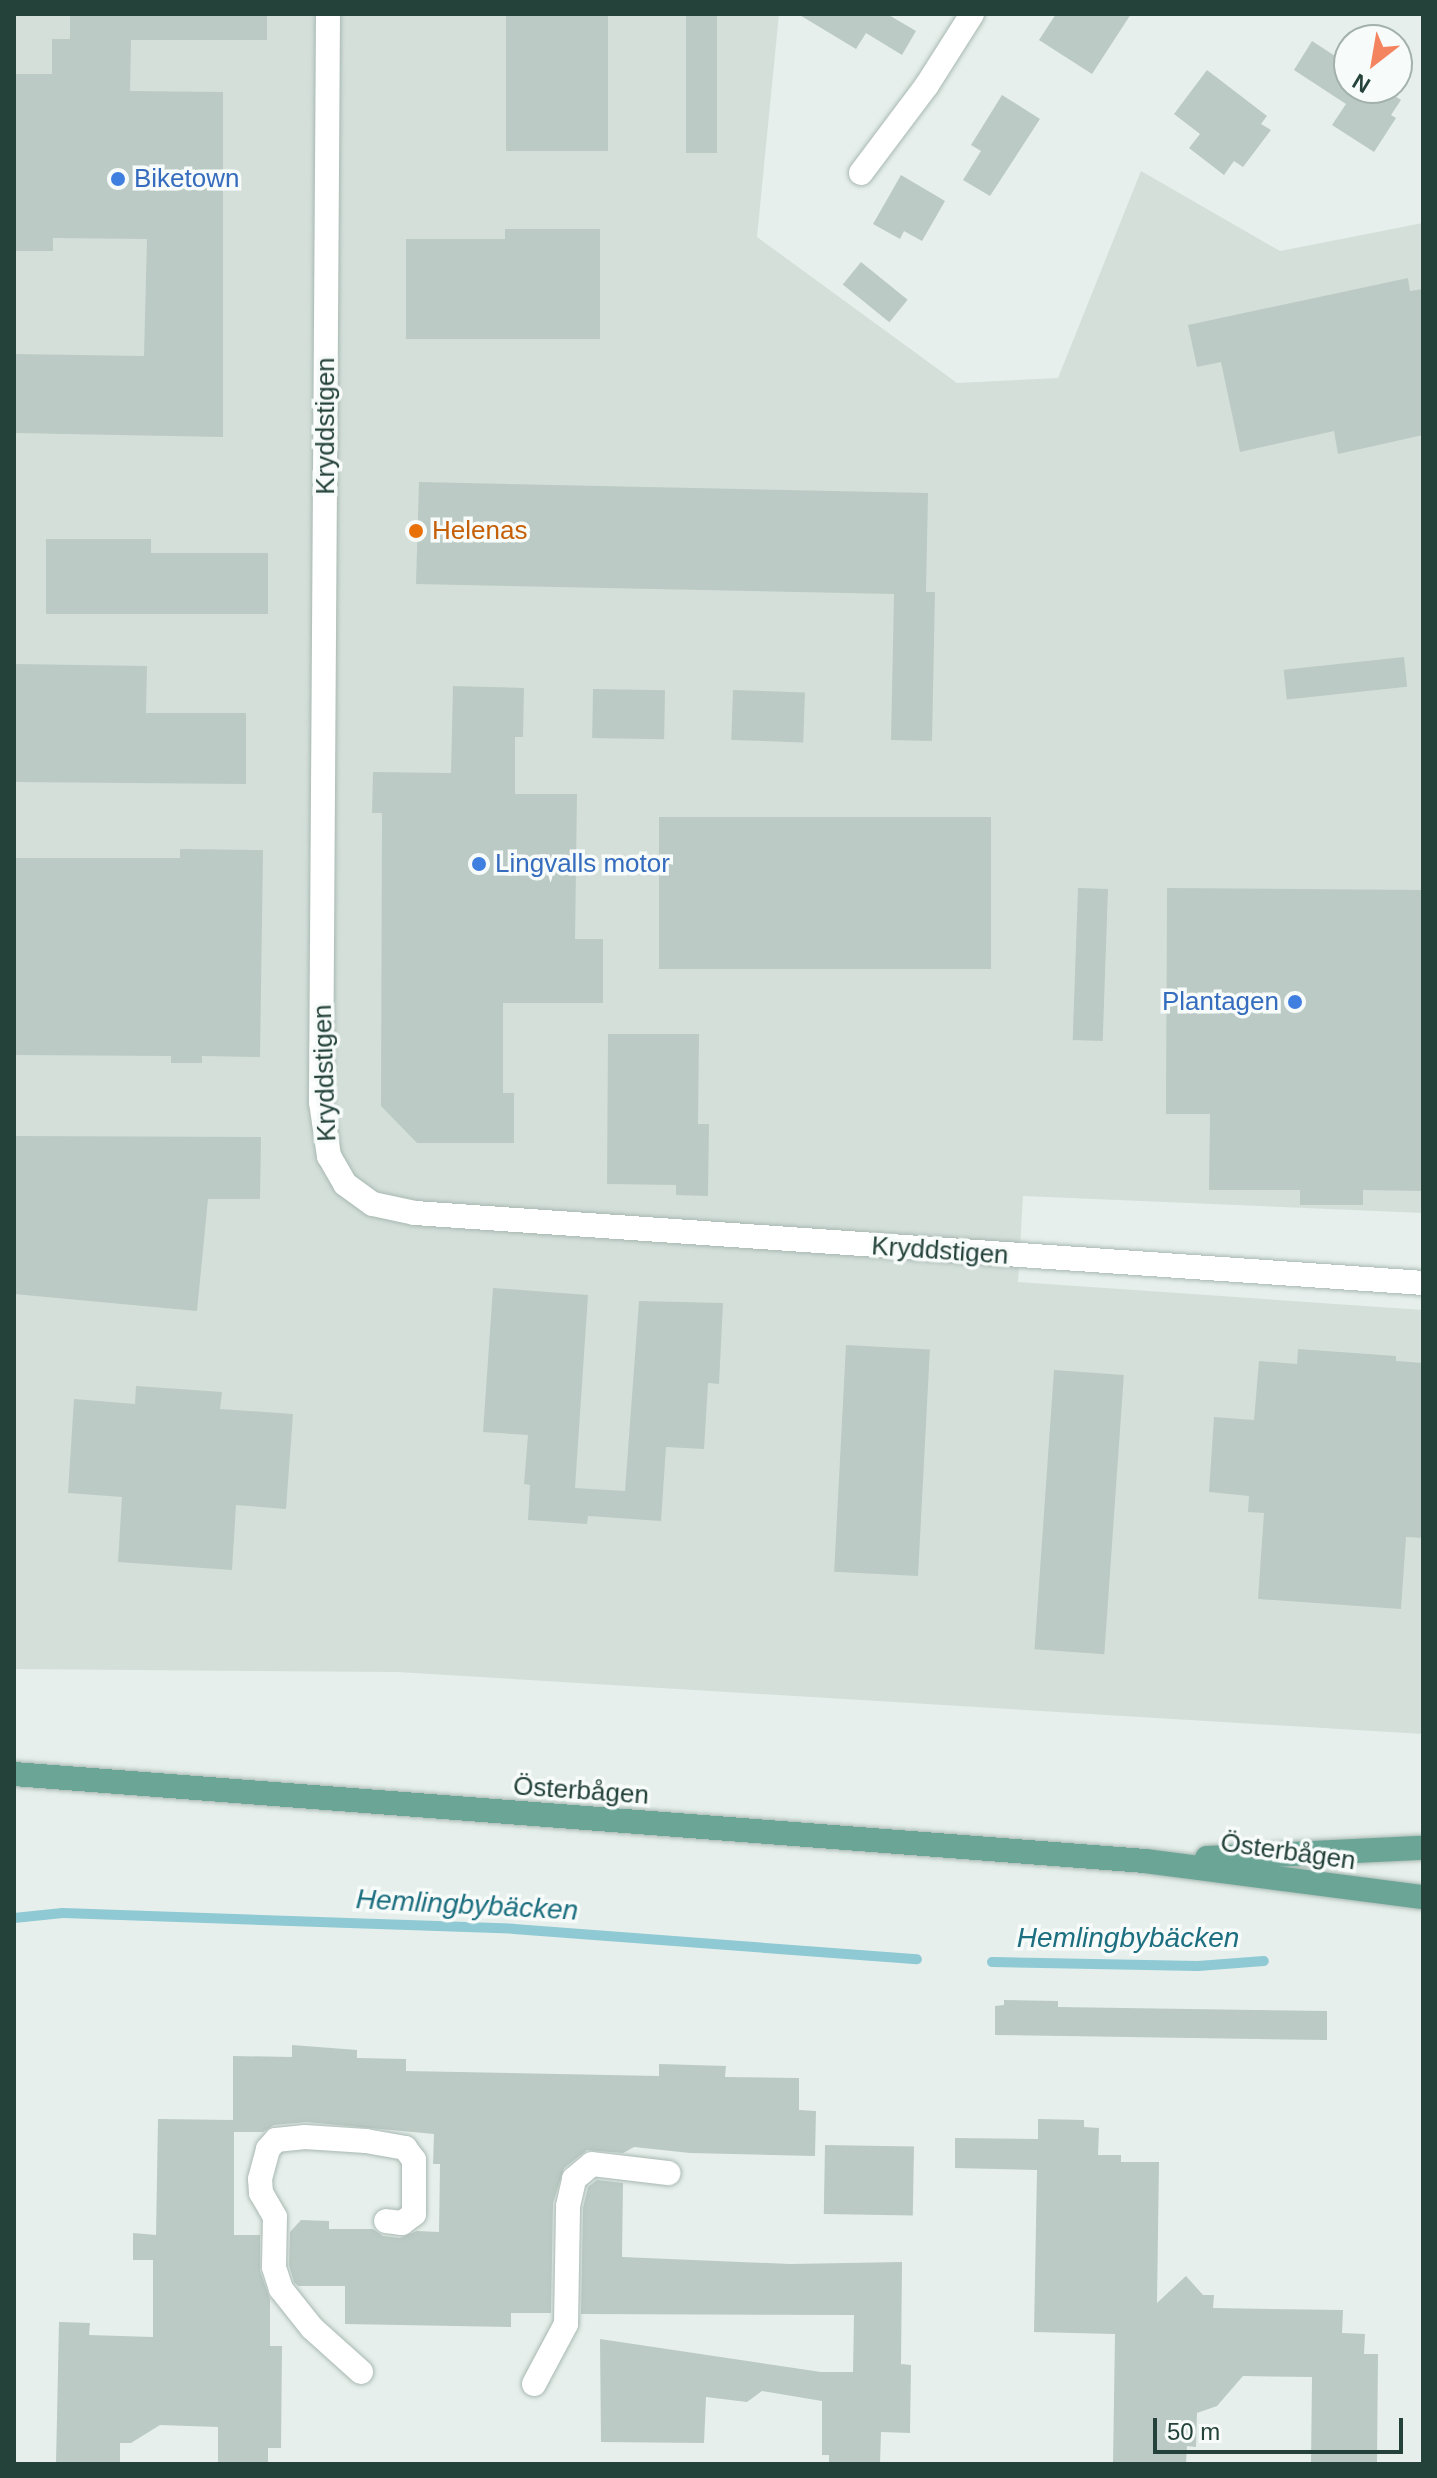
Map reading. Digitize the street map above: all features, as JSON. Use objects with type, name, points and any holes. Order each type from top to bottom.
[{"type":"main road","name":"Österbågen","points":[[14,1774],[1145,1861],[1423,1897]]},
{"type":"main road","name":"Österbågen","points":[[1145,1861],[1423,1848]]},
{"type":"street","name":"Kryddstigen","points":[[328,14],[321,1102],[329,1156],[345,1184],[373,1204],[415,1213],[1423,1283]]},
{"type":"street","points":[[861,173],[927,85],[972,14]]},
{"type":"street","points":[[361,2372],[312,2328],[281,2289],[274,2267],[275,2217],[261,2193],[260,2179],[268,2149],[276,2140],[305,2137],[366,2141],[405,2148],[414,2160],[414,2214],[402,2223],[386,2221]]},
{"type":"street","points":[[534,2384],[566,2324],[568,2206],[574,2179],[592,2164],[668,2173]]},
{"type":"shaded area","points":[[14,14],[779,14],[757,237],[957,383],[1058,378],[1141,171],[1280,251],[1423,223],[1423,1213],[1023,1196],[1018,1282],[1423,1310],[1423,1734],[397,1672],[14,1669]]},
{"type":"building","points":[[70,14],[267,14],[267,40],[131,40],[130,91],[223,92],[223,437],[14,433],[14,354],[144,356],[147,239],[53,238],[53,251],[14,251],[14,74],[52,74],[52,39],[70,39]]},
{"type":"building","points":[[506,14],[608,14],[608,151],[506,151]]},
{"type":"building","points":[[686,14],[717,14],[717,153],[686,153]]},
{"type":"building","points":[[798,14],[887,14],[916,31],[902,55],[866,33],[856,49]]},
{"type":"building","points":[[1056,14],[1131,14],[1092,74],[1039,40]]},
{"type":"building","points":[[1312,41],[1333,55],[1333,96],[1294,70]]},
{"type":"building","points":[[1207,70],[1267,116],[1261,124],[1271,130],[1243,167],[1234,161],[1224,175],[1189,148],[1200,134],[1174,114]]},
{"type":"building","points":[[1002,95],[1040,119],[990,196],[963,180],[981,151],[971,145]]},
{"type":"building","points":[[1346,104],[1398,104],[1391,115],[1396,118],[1374,152],[1332,125]]},
{"type":"building","points":[[901,175],[945,201],[922,241],[904,231],[900,239],[873,224]]},
{"type":"building","points":[[505,229],[600,229],[600,339],[406,339],[406,239],[505,239]]},
{"type":"building","points":[[861,262],[908,300],[889,322],[843,285]]},
{"type":"building","points":[[1408,278],[1410,291],[1423,289],[1423,435],[1338,454],[1334,431],[1240,452],[1221,362],[1197,367],[1188,325]]},
{"type":"building","points":[[419,482],[928,493],[926,592],[935,592],[932,741],[891,740],[894,594],[416,584]]},
{"type":"building","points":[[46,539],[151,539],[151,553],[268,553],[268,614],[46,614]]},
{"type":"building","points":[[1404,657],[1407,687],[1287,699],[1284,670]]},
{"type":"building","points":[[14,664],[147,666],[146,713],[246,713],[246,784],[14,782]]},
{"type":"building","points":[[453,686],[524,688],[523,737],[515,737],[515,794],[577,794],[575,939],[603,939],[603,1003],[503,1003],[503,1093],[514,1093],[514,1143],[417,1143],[381,1106],[382,813],[372,813],[373,772],[451,773]]},
{"type":"building","points":[[593,689],[665,690],[664,739],[592,738]]},
{"type":"building","points":[[733,690],[805,693],[803,742],[731,740]]},
{"type":"building","points":[[659,817],[991,817],[991,969],[659,969]]},
{"type":"building","points":[[180,849],[263,850],[260,1057],[202,1056],[202,1063],[171,1063],[171,1056],[14,1055],[14,858],[180,858]]},
{"type":"building","points":[[1078,888],[1108,889],[1103,1041],[1073,1040]]},
{"type":"building","name":"Plantagen","points":[[1167,888],[1423,890],[1423,1191],[1363,1190],[1363,1205],[1300,1205],[1300,1190],[1209,1190],[1210,1114],[1166,1114]]},
{"type":"building","points":[[608,1034],[699,1034],[698,1124],[709,1124],[708,1196],[676,1195],[676,1185],[607,1184]]},
{"type":"building","points":[[14,1136],[261,1137],[260,1199],[208,1199],[197,1311],[14,1294]]},
{"type":"building","points":[[493,1288],[588,1295],[575,1488],[625,1491],[639,1301],[723,1303],[719,1384],[708,1383],[704,1449],[666,1447],[661,1521],[588,1516],[587,1524],[528,1520],[530,1485],[524,1484],[528,1435],[483,1432]]},
{"type":"building","points":[[846,1345],[930,1349],[918,1576],[834,1572]]},
{"type":"building","points":[[1298,1349],[1396,1356],[1396,1361],[1423,1363],[1423,1538],[1406,1537],[1401,1609],[1258,1599],[1264,1513],[1248,1512],[1249,1496],[1209,1492],[1214,1417],[1254,1420],[1259,1361],[1297,1364]]},
{"type":"building","points":[[1054,1370],[1124,1375],[1104,1654],[1034,1649]]},
{"type":"building","points":[[136,1386],[222,1392],[220,1409],[293,1414],[286,1509],[236,1505],[232,1570],[118,1562],[122,1497],[68,1493],[74,1399],[135,1404]]},
{"type":"building","points":[[1004,2000],[1058,2001],[1058,2007],[1327,2011],[1327,2040],[995,2035],[995,2006],[1004,2005]]},
{"type":"building","points":[[292,2045],[357,2050],[357,2058],[406,2059],[406,2071],[659,2076],[659,2064],[726,2066],[725,2077],[799,2078],[799,2110],[816,2111],[815,2156],[690,2153],[634,2147],[623,2153],[587,2150],[564,2168],[553,2203],[551,2313],[511,2313],[511,2327],[345,2324],[345,2286],[298,2286],[294,2282],[289,2265],[290,2232],[301,2220],[329,2221],[329,2229],[373,2229],[383,2236],[400,2238],[417,2231],[439,2232],[440,2164],[433,2164],[434,2134],[306,2122],[274,2125],[263,2132],[234,2132],[234,2235],[260,2235],[260,2271],[270,2299],[270,2346],[282,2346],[281,2448],[268,2448],[268,2464],[218,2464],[218,2427],[160,2425],[131,2443],[120,2443],[120,2464],[56,2464],[59,2322],[90,2323],[89,2335],[153,2337],[153,2260],[133,2260],[133,2233],[156,2235],[158,2119],[233,2120],[233,2056],[292,2057]]},
{"type":"building","points":[[1038,2119],[1084,2120],[1084,2127],[1099,2128],[1098,2155],[1121,2155],[1121,2162],[1159,2162],[1157,2303],[1186,2276],[1203,2295],[1214,2295],[1213,2308],[1343,2310],[1342,2333],[1365,2334],[1364,2354],[1378,2354],[1377,2464],[1311,2464],[1312,2377],[1243,2376],[1217,2406],[1197,2413],[1196,2447],[1187,2446],[1186,2464],[1113,2464],[1115,2334],[1034,2332],[1037,2170],[955,2168],[955,2138],[1038,2139]]},
{"type":"building","points":[[825,2145],[914,2147],[913,2216],[824,2214]]},
{"type":"building","points":[[597,2180],[623,2183],[622,2257],[790,2264],[902,2262],[901,2364],[911,2365],[910,2433],[881,2432],[880,2464],[829,2464],[829,2455],[822,2455],[822,2401],[762,2391],[747,2402],[706,2397],[704,2443],[601,2442],[600,2339],[821,2372],[853,2372],[854,2315],[581,2314],[583,2208],[588,2187]]},
{"type":"waterway","name":"Hemlingbybäcken","points":[[14,1918],[63,1913],[514,1929],[917,1959]]},
{"type":"waterway","name":"Hemlingbybäcken","points":[[992,1962],[1198,1966],[1264,1961]]},
{"type":"place","name":"Biketown","points":[[118,179]]},
{"type":"place","name":"Helenas","points":[[416,531]]},
{"type":"place","name":"Lingvalls motor","points":[[479,864]]},
{"type":"place","name":"Plantagen","points":[[1295,1002]]}]
